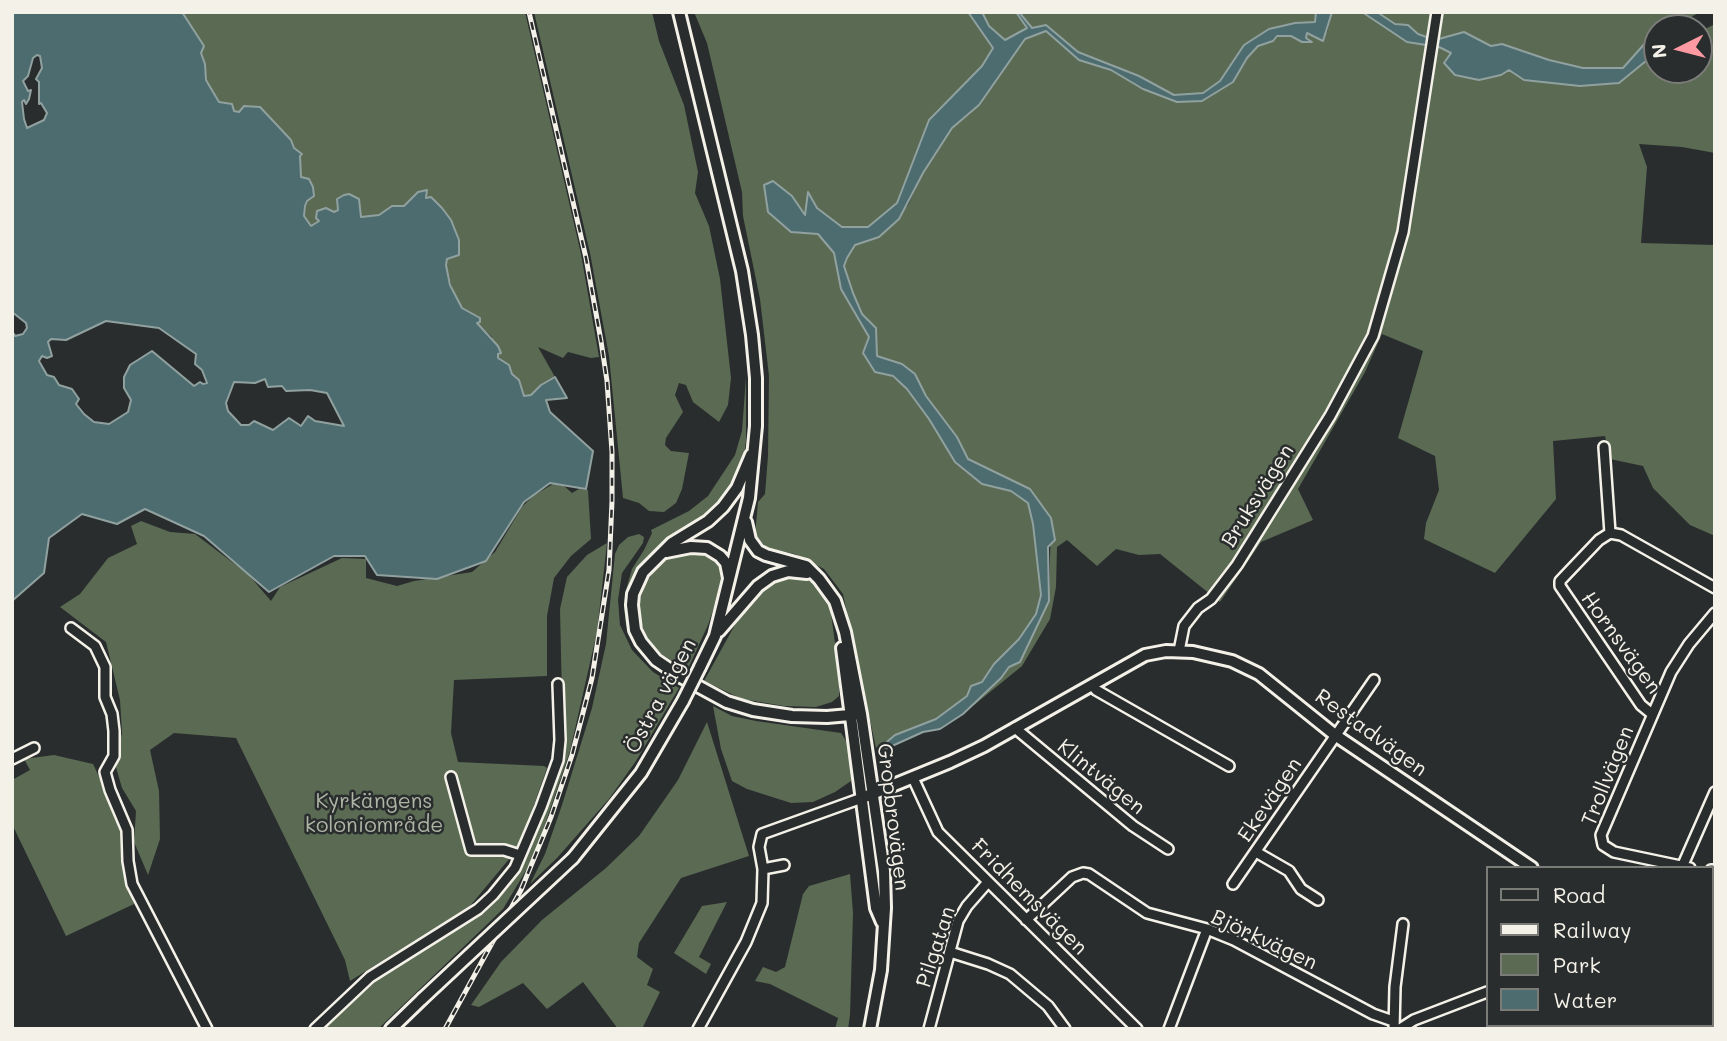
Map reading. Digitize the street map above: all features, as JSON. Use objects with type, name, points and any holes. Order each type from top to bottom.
[{"type":"street","name":"Östra vägen","points":[[391,1029],[573,858],[641,773],[683,701],[715,636],[745,519],[754,469],[755,368],[745,286],[680,12]]},
{"type":"street","name":"Bruksvägen","points":[[1179,651],[1184,626],[1198,608],[1211,599],[1237,565],[1330,416],[1373,336],[1403,232],[1437,12]]},
{"type":"street","points":[[755,446],[737,488],[723,507],[708,521],[672,543],[643,572],[633,594],[635,629],[641,642],[656,660],[716,696],[753,710],[792,716],[855,715]]},
{"type":"street","points":[[1604,447],[1610,533],[1621,535],[1715,588]]},
{"type":"street","points":[[745,519],[750,540],[758,551],[806,566],[815,575]]},
{"type":"street","name":"Hornsvägen","points":[[1610,533],[1599,540],[1560,581],[1560,586],[1641,705],[1653,714]]},
{"type":"street","points":[[663,552],[698,546],[716,552],[726,563],[730,582]]},
{"type":"street","points":[[715,636],[758,586],[772,576],[788,571],[815,575]]},
{"type":"street","name":"Gropbrovägen","points":[[815,575],[830,591],[840,613],[867,797],[876,908],[883,925],[881,970],[870,1029]]},
{"type":"street","name":"Trollvägen","points":[[1681,866],[1614,852],[1603,845],[1601,835],[1679,658],[1715,613]]},
{"type":"street","points":[[71,628],[95,646],[105,667],[106,697],[112,714],[114,756],[105,772],[127,830],[132,884],[207,1029]]},
{"type":"street","points":[[698,1029],[755,923],[762,903],[763,869],[759,839],[762,834],[867,797],[973,751],[1145,655],[1179,651]]},
{"type":"street","name":"Restadvägen","points":[[1179,651],[1210,655],[1249,668],[1284,692],[1335,735],[1529,866]]},
{"type":"street","name":"Ekevägen","points":[[1233,884],[1374,680]]},
{"type":"street","points":[[315,1029],[370,977],[478,909],[504,882],[520,856],[558,760],[558,684]]},
{"type":"street","points":[[1092,685],[1096,690],[1229,765]]},
{"type":"street","name":"Klintvägen","points":[[1015,728],[1133,826],[1168,849]]},
{"type":"street","points":[[12,759],[34,748]]},
{"type":"street","name":"Fridhemsvägen","points":[[913,778],[938,832],[1138,1029]]},
{"type":"street","points":[[452,780],[471,850],[504,850],[520,856]]},
{"type":"street","points":[[1686,866],[1715,792]]},
{"type":"street","points":[[1256,852],[1289,871],[1301,889],[1318,900]]},
{"type":"street","points":[[763,869],[784,864]]},
{"type":"street","name":"Björkvägen","points":[[1026,920],[1072,877],[1089,874],[1147,913],[1207,929],[1234,940],[1394,1025]]},
{"type":"street","name":"Pilgatan","points":[[929,1029],[962,914],[988,882]]},
{"type":"street","points":[[1394,1025],[1395,987],[1404,924]]},
{"type":"street","points":[[1169,1029],[1207,929]]},
{"type":"street","points":[[950,952],[996,966],[1010,974],[1048,1006],[1065,1029]]},
{"type":"street","points":[[1400,1029],[1414,1020],[1486,992]]},
{"type":"green space","points":[[182,12],[525,12],[581,254],[599,357],[591,358],[568,352],[563,358],[538,347],[555,377],[531,395],[524,396],[508,365],[498,358],[492,337],[476,322],[480,319],[462,308],[453,292],[446,265],[446,259],[453,258],[444,211],[435,201],[426,199],[418,192],[404,206],[397,205],[379,215],[361,217],[359,199],[349,194],[334,213],[317,211],[316,218],[319,220],[311,226],[304,216],[307,201],[313,198],[301,178],[302,153],[294,148],[291,140],[260,107],[244,106],[239,112],[219,102],[206,80],[201,53],[204,46]]},
{"type":"green space","points":[[534,12],[652,12],[659,41],[684,105],[698,172],[695,193],[709,226],[720,279],[731,378],[728,405],[719,422],[693,402],[686,385],[679,383],[675,395],[683,412],[666,438],[665,445],[671,451],[689,453],[682,489],[676,503],[664,512],[649,511],[639,503],[623,498],[609,356],[590,253]]},
{"type":"green space","points":[[694,12],[968,12],[993,48],[982,66],[929,120],[897,203],[868,227],[841,227],[817,208],[809,193],[806,216],[792,196],[764,185],[769,212],[791,232],[818,234],[834,253],[841,289],[869,337],[863,353],[907,389],[955,462],[982,484],[1011,491],[1029,503],[1041,595],[1036,614],[1019,640],[994,664],[982,682],[971,686],[968,696],[936,719],[895,735],[881,747],[876,748],[843,594],[824,569],[795,554],[767,548],[755,535],[758,502],[765,494],[769,376],[760,299],[743,216],[742,192],[707,43]]},
{"type":"green space","points":[[982,12],[1016,12],[1027,28],[1005,40],[989,26]]},
{"type":"green space","points":[[1019,12],[1316,12],[1315,22],[1269,29],[1244,45],[1220,81],[1202,93],[1174,95],[1139,76],[1078,52],[1046,25],[1032,28]]},
{"type":"green space","points":[[1332,12],[1362,12],[1407,42],[1439,47],[1500,75],[1509,70],[1619,83],[1643,63],[1643,84],[1713,84],[1715,24],[1715,153],[1639,144],[1647,167],[1641,243],[1715,245],[1715,536],[1690,525],[1653,488],[1643,466],[1610,459],[1605,436],[1553,441],[1556,499],[1495,573],[1424,539],[1426,523],[1439,490],[1435,456],[1398,438],[1423,351],[1382,334],[1365,372],[1298,489],[1313,520],[1261,542],[1220,602],[1160,554],[1139,555],[1116,549],[1097,566],[1067,540],[1057,547],[1056,587],[1050,619],[1022,666],[963,714],[1009,667],[1020,662],[1049,601],[1051,518],[1030,489],[968,459],[957,437],[926,396],[915,374],[902,364],[877,356],[876,328],[862,314],[853,293],[844,266],[847,258],[855,245],[879,237],[908,205],[923,173],[952,127],[970,114],[1025,39],[1046,31],[1079,60],[1111,70],[1143,89],[1202,101],[1233,82],[1247,58],[1258,46],[1273,41],[1277,36],[1291,36],[1302,42],[1310,41],[1306,38],[1307,33],[1327,32]]},
{"type":"green space","points":[[1377,12],[1700,12],[1643,14],[1643,46],[1623,68],[1583,68],[1502,44],[1491,46],[1464,32],[1435,40],[1418,34],[1408,25],[1395,24]]},
{"type":"green space","points":[[746,377],[746,440],[743,465],[728,496],[663,543],[641,563],[631,581],[626,602],[631,635],[626,625],[624,607],[632,569],[644,550],[651,530],[689,511],[708,496],[735,455],[742,431]]},
{"type":"green space","name":"Kyrkängens koloniområde","points":[[553,484],[564,486],[572,493],[579,489],[588,490],[591,539],[571,556],[554,578],[547,616],[547,676],[454,680],[451,733],[458,762],[547,768],[518,850],[509,849],[510,858],[470,906],[350,981],[345,960],[236,738],[174,733],[150,750],[159,791],[160,839],[148,875],[134,842],[136,811],[122,788],[115,764],[122,733],[120,700],[106,642],[60,607],[80,594],[108,558],[137,544],[131,526],[141,521],[170,532],[195,534],[248,574],[271,601],[280,587],[342,558],[366,559],[366,578],[397,586],[472,572],[495,552],[522,507],[533,496]]},
{"type":"green space","points":[[639,534],[644,537],[643,543],[622,573],[618,600],[620,625],[632,650],[653,672],[679,688],[636,761],[609,799],[530,884],[545,854],[592,708],[606,644],[615,554],[619,545],[628,537]]},
{"type":"green space","points":[[607,543],[597,632],[570,751],[534,857],[503,909],[378,1029],[323,1029],[387,969],[484,912],[507,889],[533,835],[563,744],[560,609],[567,577],[587,555]]},
{"type":"green space","points":[[682,553],[713,555],[721,562],[725,575],[708,625],[687,671],[660,653],[647,637],[639,618],[639,602],[655,569],[667,559]]},
{"type":"green space","points":[[798,575],[811,581],[822,592],[830,606],[839,673],[839,696],[832,702],[816,707],[784,706],[742,699],[704,681],[750,602],[779,577]]},
{"type":"green space","points":[[713,706],[732,716],[841,733],[848,744],[851,781],[813,802],[791,803],[747,789],[732,781],[721,749]]},
{"type":"green space","points":[[707,722],[749,856],[681,878],[639,943],[637,957],[653,969],[647,985],[660,992],[642,1029],[618,1029],[583,982],[547,1009],[523,983],[479,1007],[471,1005],[501,962],[542,920],[606,868],[639,836],[678,780]]},
{"type":"green space","points":[[54,755],[93,764],[123,821],[122,854],[134,904],[66,936],[12,824],[12,780],[30,770],[24,759]]},
{"type":"green space","points":[[850,874],[853,913],[850,1015],[848,1029],[835,1029],[838,1018],[770,984],[755,981],[763,967],[776,972],[785,967],[803,894],[809,886]]},
{"type":"green space","points":[[727,902],[699,957],[711,964],[706,974],[674,953],[702,906]]},
{"type":"water","points":[[12,12],[182,12],[204,46],[201,53],[206,80],[219,102],[232,104],[234,111],[239,112],[244,106],[260,107],[302,154],[301,177],[309,179],[313,187],[314,196],[307,201],[304,216],[311,226],[319,221],[316,218],[317,211],[326,208],[334,212],[338,210],[337,199],[344,195],[349,194],[359,199],[361,217],[379,215],[392,206],[404,206],[418,192],[427,190],[426,198],[431,197],[442,208],[451,220],[459,240],[459,255],[447,259],[446,265],[450,285],[462,308],[480,318],[477,323],[498,346],[501,353],[498,358],[509,365],[512,374],[519,380],[524,396],[531,395],[555,377],[567,398],[546,400],[550,412],[593,451],[586,489],[550,483],[524,502],[486,561],[437,579],[377,575],[365,556],[334,556],[269,592],[204,536],[145,509],[117,524],[82,514],[49,538],[44,573],[12,601],[12,336],[23,334],[27,328],[26,323],[12,312]],"holes":[[[37,55],[40,56],[42,68],[36,79],[39,82],[39,104],[41,103],[47,113],[44,120],[27,128],[22,102],[24,100],[26,104],[31,90],[28,91],[23,81]],[[106,321],[159,328],[196,354],[195,364],[202,370],[207,383],[200,382],[194,386],[152,351],[130,365],[124,377],[124,388],[131,400],[128,412],[109,424],[94,422],[76,404],[79,399],[72,389],[59,385],[54,377],[47,375],[39,361],[42,356],[52,356],[48,342],[51,339],[66,340]],[[265,379],[268,387],[282,386],[286,391],[310,390],[327,393],[344,426],[315,421],[308,416],[301,426],[289,418],[273,430],[254,421],[249,425],[241,425],[228,411],[226,403],[234,382],[255,383]]]},
{"type":"water","points":[[968,12],[982,12],[989,26],[1005,40],[1027,28],[1016,12],[1019,12],[1032,28],[1046,25],[1078,52],[1139,76],[1174,95],[1203,93],[1220,81],[1244,45],[1269,29],[1315,22],[1316,12],[1332,12],[1323,41],[1307,33],[1306,38],[1312,42],[1302,42],[1291,36],[1277,36],[1273,41],[1258,46],[1247,58],[1233,82],[1202,101],[1177,102],[1143,89],[1111,70],[1079,60],[1046,31],[1025,39],[979,105],[952,128],[923,173],[899,219],[879,237],[855,245],[847,258],[844,266],[853,293],[862,314],[876,328],[877,356],[902,364],[915,374],[926,396],[957,437],[968,459],[1030,489],[1051,518],[1055,540],[1048,547],[1049,601],[1020,662],[1009,667],[963,714],[940,729],[923,732],[881,751],[881,747],[895,735],[936,719],[967,696],[971,686],[982,682],[994,664],[1019,639],[1036,614],[1041,595],[1033,524],[1028,503],[1011,491],[982,484],[955,462],[907,389],[893,376],[875,372],[863,353],[869,337],[841,289],[834,253],[818,234],[791,232],[768,212],[764,185],[773,181],[792,196],[805,215],[808,192],[817,208],[842,227],[868,227],[897,203],[929,120],[982,66],[993,48]]},
{"type":"water","points":[[1362,12],[1377,12],[1395,24],[1408,25],[1418,34],[1435,40],[1464,32],[1491,46],[1502,44],[1583,68],[1623,68],[1643,46],[1643,63],[1619,83],[1580,86],[1524,80],[1509,70],[1501,75],[1479,80],[1455,75],[1444,63],[1451,53],[1439,47],[1407,42]]},
{"type":"railway","points":[[445,1029],[521,890],[551,817],[572,755],[592,678],[609,570],[612,452],[607,381],[586,258],[529,12]]}]
